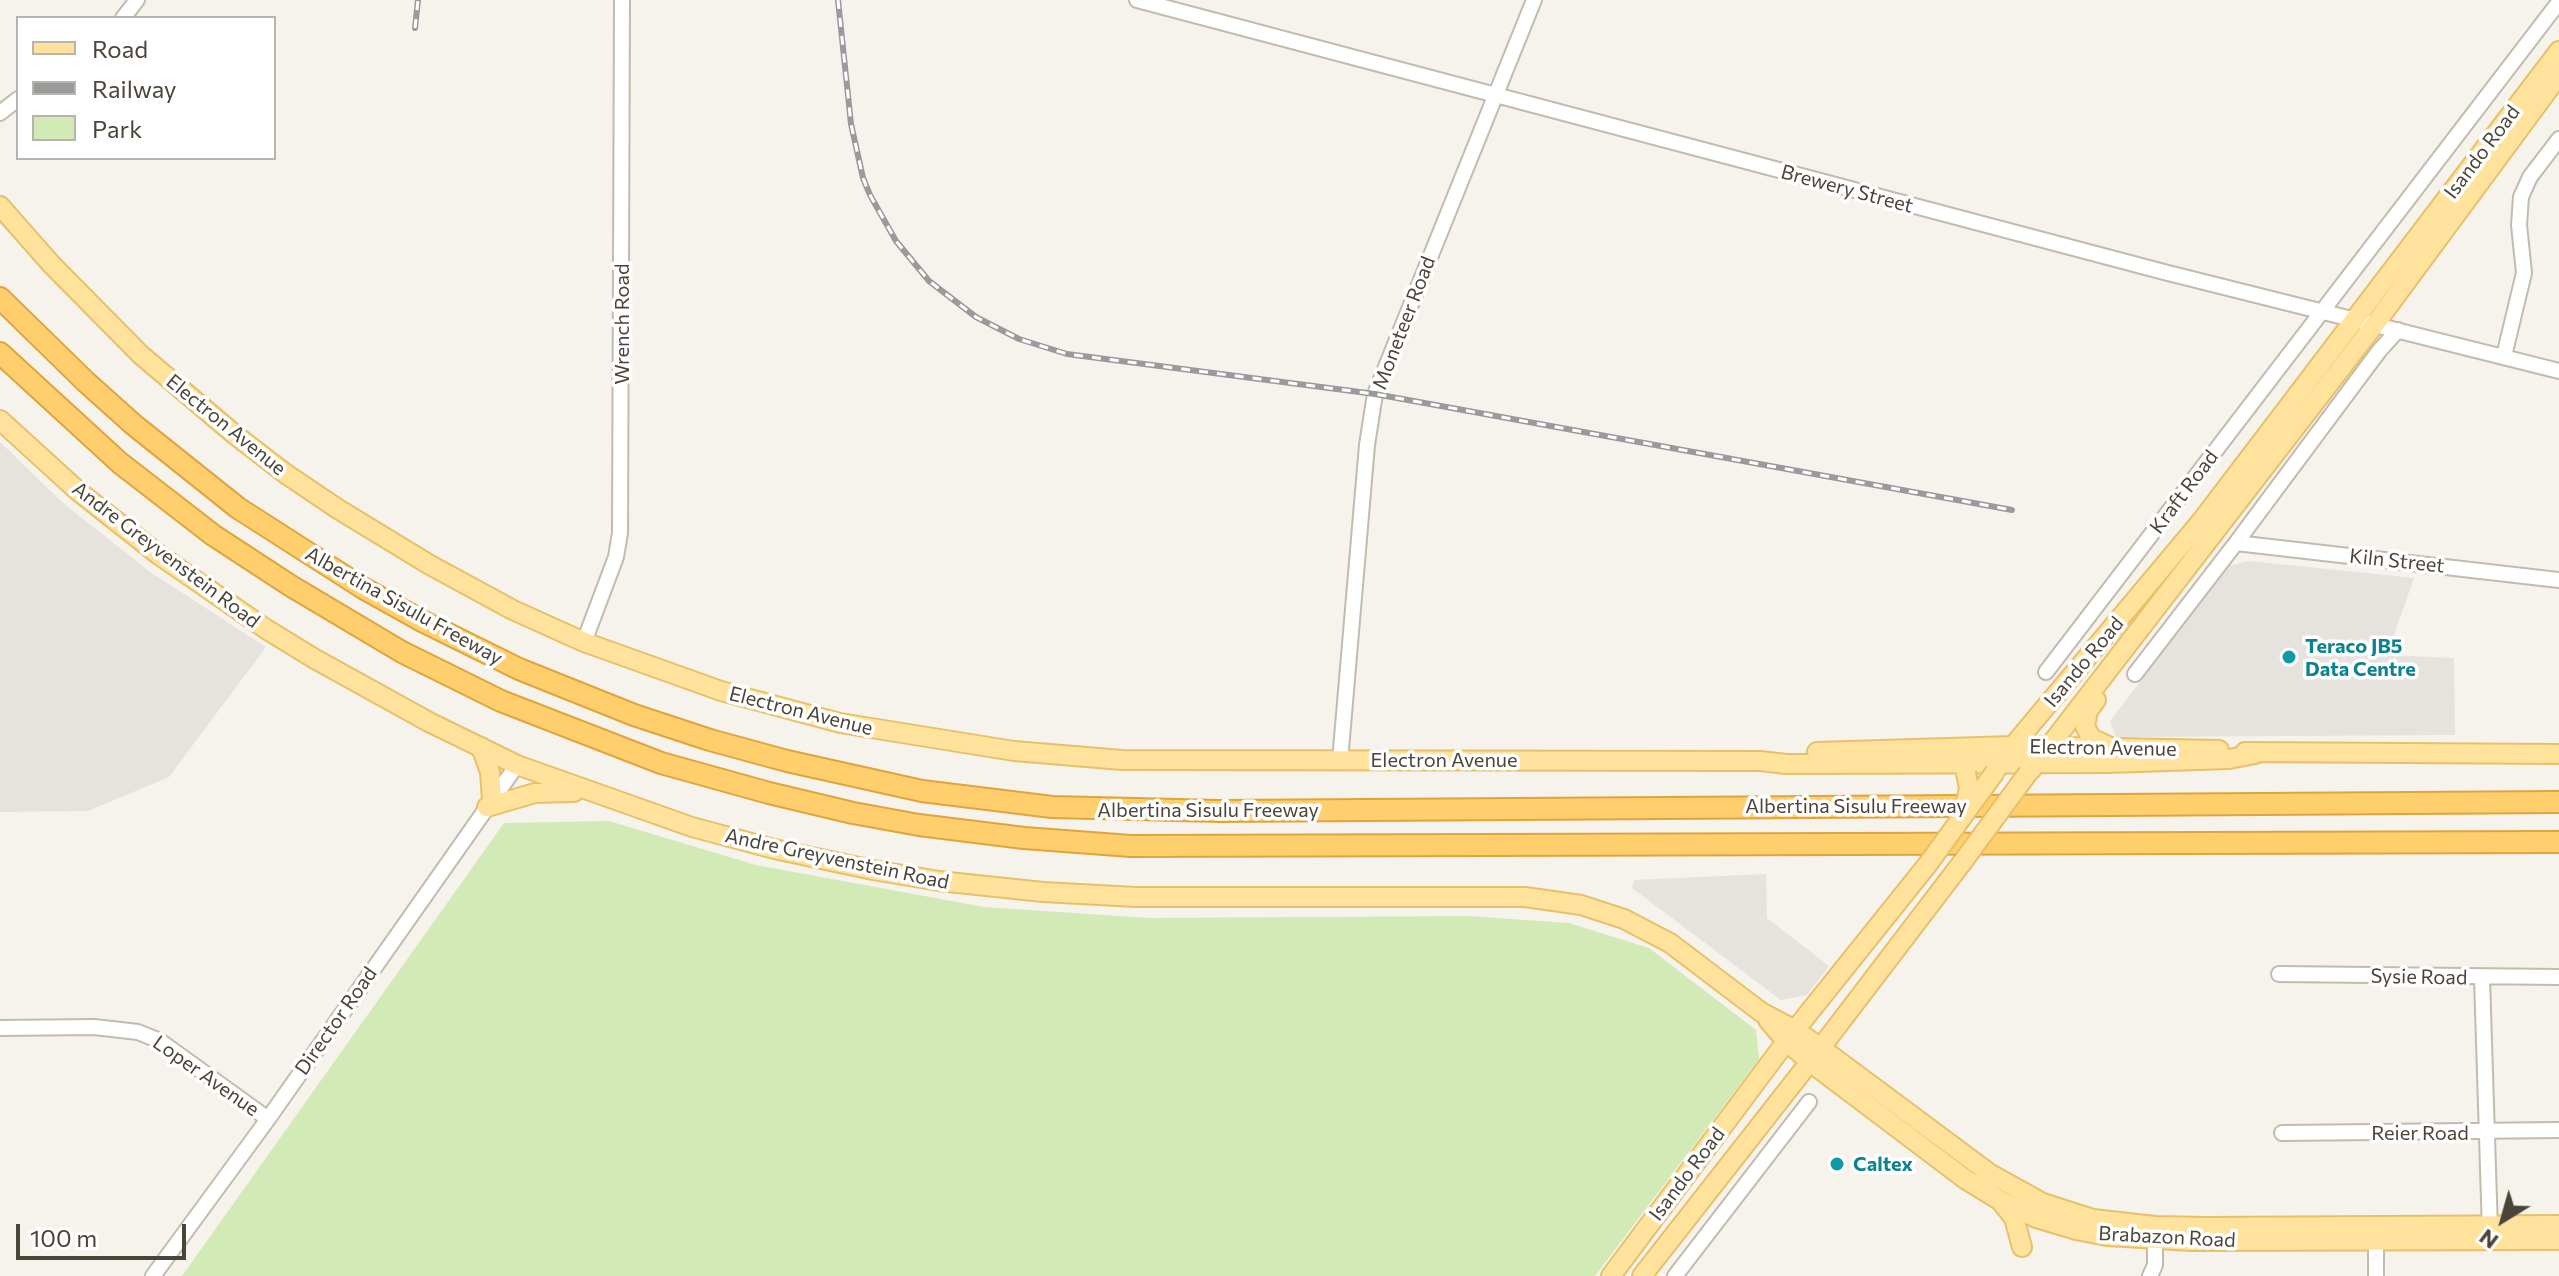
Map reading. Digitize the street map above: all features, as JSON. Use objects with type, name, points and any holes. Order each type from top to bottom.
[{"type":"highway","name":"Albertina Sisulu Freeway","points":[[0,298],[122,414],[238,508],[363,588],[422,621],[470,647],[594,701],[710,740],[863,779],[988,800],[1117,811],[2559,802]]},
{"type":"highway","name":"Albertina Sisulu Freeway","points":[[0,353],[120,463],[213,535],[402,652],[501,701],[661,763],[853,813],[1009,836],[1131,846],[2559,842]]},
{"type":"main road","name":"Isando Road","points":[[1611,1276],[1791,1035],[1928,864],[2013,746],[2177,551],[2559,51]]},
{"type":"main road","name":"Isando Road","points":[[1642,1276],[1816,1055],[2032,768],[2375,324],[2559,75]]},
{"type":"main road","name":"Electron Avenue","points":[[0,206],[61,274],[141,355],[188,397],[286,474],[430,565],[513,610],[584,642],[721,691],[840,723],[1014,751],[1122,760],[1760,761],[1785,753],[1964,761],[1998,768],[2032,768],[2195,762],[2255,754]]},
{"type":"main road","name":"Andre Greyvenstein Road","points":[[0,420],[78,491],[201,586],[356,683],[517,765],[692,827],[774,849],[873,870],[960,884],[1043,892],[1136,897],[1486,896],[1556,900],[1600,911],[1648,931],[1695,961],[1791,1035]]},
{"type":"main road","points":[[2109,746],[2091,738],[2085,726],[2088,711],[2110,680],[2110,669]]},
{"type":"main road","points":[[1961,818],[1969,788],[1964,761],[2053,698]]},
{"type":"main road","name":"Electron Avenue","points":[[1964,761],[2013,746],[2109,746],[2255,754],[2559,754]]},
{"type":"main road","points":[[481,747],[490,772],[489,804],[535,793],[593,793]]},
{"type":"main road","name":"Brabazon Road","points":[[1791,1035],[1965,1179],[2036,1218],[2076,1230],[2107,1236],[2155,1233],[2490,1232],[2559,1225]]},
{"type":"main road","name":"Brabazon Road","points":[[1816,1055],[2019,1191],[2043,1203],[2093,1219],[2155,1233]]},
{"type":"main road","points":[[2001,1201],[2014,1218],[2022,1247]]},
{"type":"main road","name":"Brabazon Road","points":[[2490,1232],[2559,1240]]},
{"type":"street","points":[[125,16],[137,0]]},
{"type":"street","name":"Wrench Road","points":[[584,642],[616,557],[620,533],[622,0]]},
{"type":"street","name":"Brewery Street","points":[[1137,0],[2321,312],[2559,371]]},
{"type":"street","name":"Moneteer Road","points":[[1340,761],[1367,445],[1375,394],[1534,0]]},
{"type":"street","name":"Isando Road","points":[[2321,312],[2559,2]]},
{"type":"street","points":[[0,113],[16,101]]},
{"type":"street","points":[[2504,356],[2524,273],[2519,225],[2521,197],[2530,177],[2559,139]]},
{"type":"street","name":"Kraft Road","points":[[2046,672],[2321,312]]},
{"type":"street","points":[[2135,674],[2398,330]]},
{"type":"street","name":"Kiln Street","points":[[2236,543],[2559,580]]},
{"type":"street","name":"Director Road","points":[[153,1276],[268,1119],[517,765]]},
{"type":"street","name":"Sysie Road","points":[[2279,974],[2559,977]]},
{"type":"street","points":[[2482,978],[2490,1232]]},
{"type":"street","name":"Loper Avenue","points":[[0,1028],[94,1027],[138,1032],[160,1041],[268,1119]]},
{"type":"street","points":[[1675,1276],[1809,1102]]},
{"type":"street","name":"Reier Road","points":[[2282,1133],[2559,1130]]},
{"type":"street","points":[[2150,1276],[2155,1265],[2155,1233]]},
{"type":"street","points":[[2376,1233],[2376,1276]]},
{"type":"shaded area","points":[[0,442],[63,503],[150,572],[266,647],[169,777],[88,811],[0,812]]},
{"type":"shaded area","name":"Teraco JB5 Data Centre","points":[[2249,561],[2414,578],[2387,655],[2454,658],[2455,735],[2116,737],[2110,721],[2229,566]]},
{"type":"shaded area","points":[[1766,874],[1767,918],[1829,966],[1807,995],[1781,1000],[1632,888],[1634,880]]},
{"type":"green space","points":[[609,821],[756,865],[984,907],[1149,918],[1468,916],[1569,923],[1649,948],[1756,1030],[1759,1059],[1595,1276],[182,1276],[504,823]]},
{"type":"railway","points":[[415,28],[418,0]]},
{"type":"railway","points":[[838,0],[851,124],[870,195],[896,241],[929,281],[976,317],[1019,339],[1067,354],[1375,394],[2012,510]]},
{"type":"place","name":"Teraco JB5 Data Centre","points":[[2289,657]]},
{"type":"place","name":"Caltex","points":[[1837,1164]]}]
